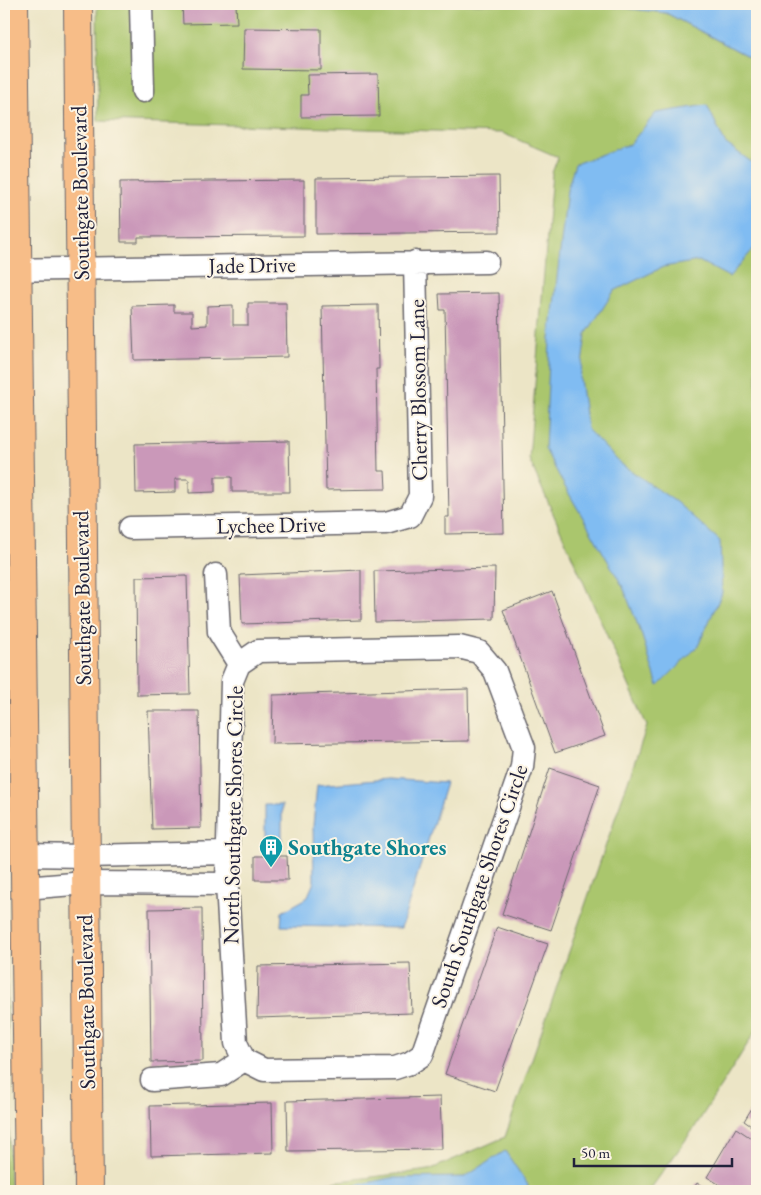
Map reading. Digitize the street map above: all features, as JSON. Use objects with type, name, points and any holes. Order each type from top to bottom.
[{"type":"main road","points":[[14,4],[9,81],[11,269],[25,855],[29,1191]]},
{"type":"main road","name":"Southgate Boulevard","points":[[78,4],[89,1191]]},
{"type":"street","points":[[141,4],[143,91]]},
{"type":"street","name":"Cherry Blossom Lane","points":[[410,516],[420,496],[415,262]]},
{"type":"street","name":"Jade Drive","points":[[11,269],[487,262]]},
{"type":"street","name":"Lychee Drive","points":[[130,528],[386,522],[410,516]]},
{"type":"street","name":"North Southgate Shores Circle","points":[[216,575],[219,632],[239,664],[232,681],[228,884],[236,1043],[244,1060]]},
{"type":"street","name":"South Southgate Shores Circle","points":[[239,664],[258,650],[458,647],[479,652],[495,671],[524,748],[522,767],[422,1055],[410,1063],[395,1068],[264,1070],[244,1060]]},
{"type":"street","points":[[25,855],[85,856],[228,853]]},
{"type":"street","points":[[25,888],[85,883],[228,884]]},
{"type":"street","points":[[152,1080],[221,1075],[244,1060]]},
{"type":"green space","points":[[97,4],[591,4],[666,13],[757,61],[757,1029],[695,1127],[649,1191],[258,1191],[429,1170],[505,1137],[647,726],[529,459],[552,173],[558,157],[502,133],[98,121]]},
{"type":"green space","points":[[4,826],[10,1191],[4,1191]]},
{"type":"water","points":[[591,4],[757,4],[757,61],[666,13]]},
{"type":"water","points":[[707,105],[725,143],[757,166],[757,245],[729,277],[699,261],[663,267],[614,291],[586,334],[580,379],[587,429],[621,464],[676,502],[720,541],[722,593],[698,646],[658,686],[641,633],[623,587],[545,449],[550,339],[567,190],[575,164],[630,144],[656,113]]},
{"type":"water","points":[[388,779],[446,783],[401,928],[281,926],[282,912],[307,898],[314,882],[313,826],[317,785]]},
{"type":"water","points":[[265,805],[282,805],[282,841],[265,841]]},
{"type":"water","points":[[505,1151],[528,1185],[527,1191],[290,1191],[338,1189],[390,1178],[465,1177]]},
{"type":"building","points":[[182,4],[236,4],[237,23],[183,24]]},
{"type":"building","points":[[244,28],[321,29],[321,70],[243,69]]},
{"type":"building","points":[[378,74],[379,116],[301,117],[301,95],[308,95],[307,75]]},
{"type":"building","points":[[499,176],[500,232],[316,234],[316,178]]},
{"type":"building","points":[[304,180],[304,236],[138,237],[138,242],[121,242],[120,182]]},
{"type":"building","points":[[499,293],[504,533],[445,534],[445,517],[449,517],[445,310],[440,310],[439,294]]},
{"type":"building","points":[[248,303],[286,303],[287,357],[134,360],[132,306],[174,305],[174,312],[192,312],[192,326],[207,325],[207,306],[233,305],[233,325],[248,325]]},
{"type":"building","points":[[378,305],[379,369],[376,369],[378,471],[385,471],[386,489],[326,490],[322,306]]},
{"type":"building","points":[[289,441],[290,492],[232,492],[232,477],[215,477],[215,492],[189,493],[189,479],[175,479],[175,492],[136,493],[135,444]]},
{"type":"building","points":[[495,568],[494,619],[375,622],[374,571]]},
{"type":"building","points":[[361,570],[361,620],[242,624],[240,575]]},
{"type":"building","points":[[187,576],[190,694],[137,695],[136,577]]},
{"type":"building","points":[[552,591],[605,736],[555,753],[503,610]]},
{"type":"building","points":[[468,689],[469,741],[272,744],[273,695]]},
{"type":"building","points":[[148,711],[199,711],[201,828],[152,829]]},
{"type":"building","points":[[550,768],[600,785],[551,930],[502,914]]},
{"type":"building","name":"Southgate Shores","points":[[255,856],[287,856],[288,880],[255,880]]},
{"type":"building","points":[[202,908],[203,1061],[151,1062],[149,909]]},
{"type":"building","points":[[497,927],[548,944],[495,1091],[445,1074]]},
{"type":"building","points":[[410,963],[412,1013],[257,1018],[258,966]]},
{"type":"building","points":[[440,1097],[442,1149],[288,1151],[287,1101]]},
{"type":"building","points":[[757,1100],[757,1130],[744,1121]]},
{"type":"building","points":[[272,1103],[273,1153],[151,1156],[150,1106]]},
{"type":"building","points":[[736,1128],[757,1142],[757,1191],[730,1191],[707,1177]]},
{"type":"building","points":[[697,1183],[710,1191],[692,1191]]},
{"type":"place","name":"Southgate Shores","points":[[271,868]]}]
